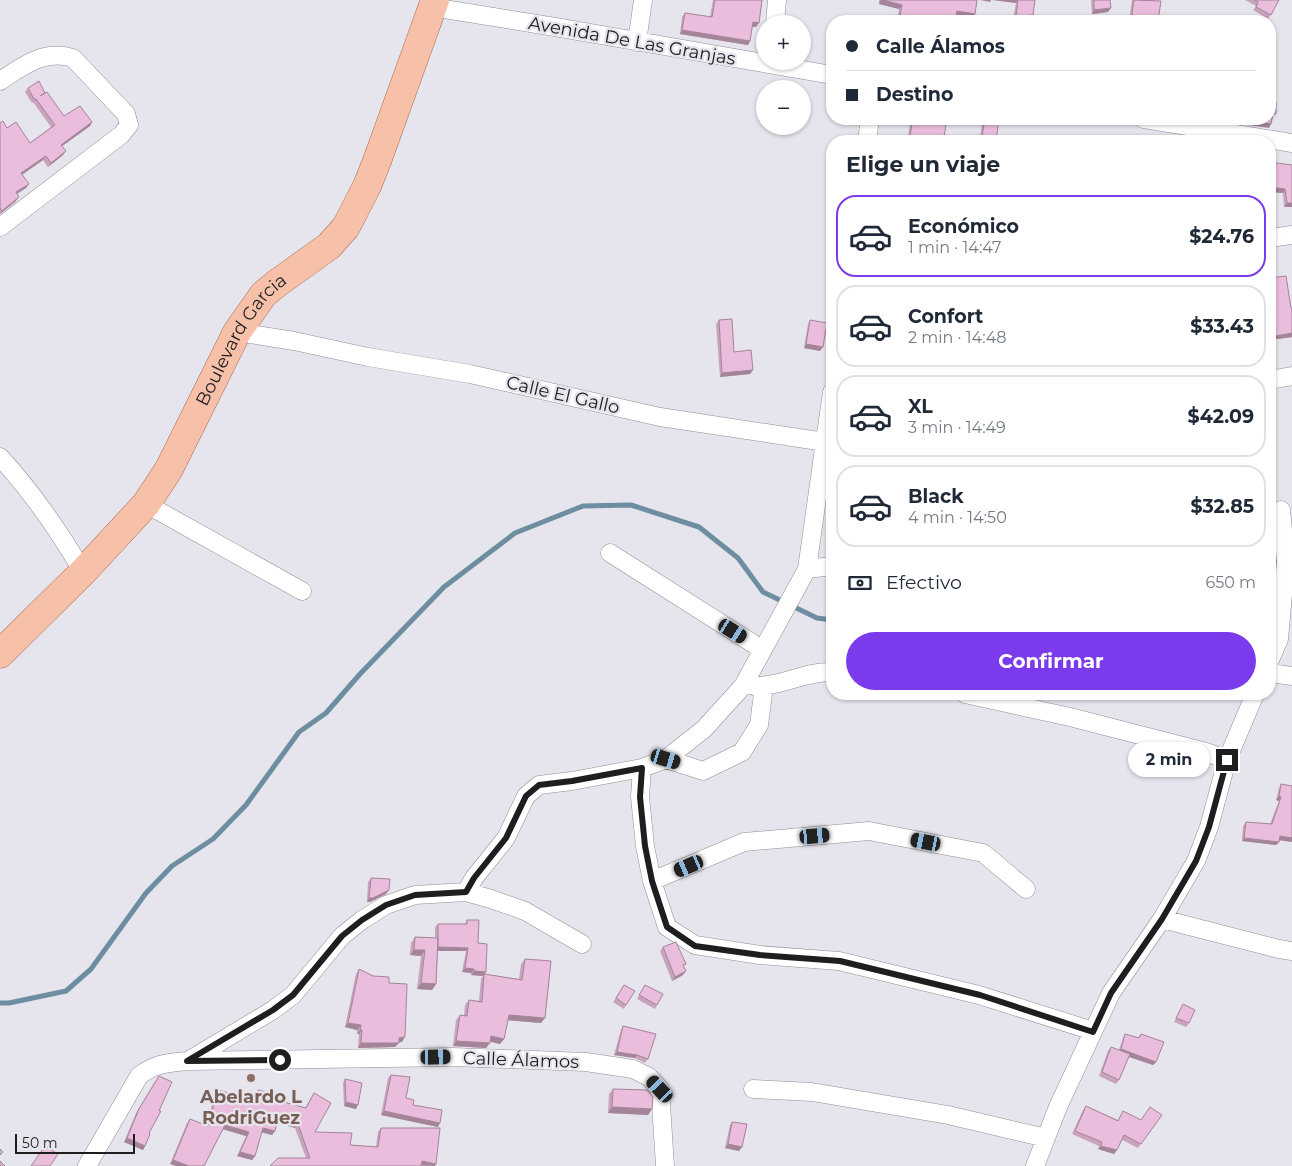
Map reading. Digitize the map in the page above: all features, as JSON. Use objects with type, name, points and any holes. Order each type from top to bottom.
[{"type":"main road","name":"Boulevard Garcia","points":[[0,654],[83,572],[146,504],[169,469],[237,332],[263,295],[329,246],[346,227],[367,186],[377,161],[433,4]]},
{"type":"street","points":[[637,42],[643,0]]},
{"type":"street","points":[[776,15],[777,0]]},
{"type":"street","name":"Avenida De Las Granjas","points":[[433,4],[637,42],[756,61]]},
{"type":"street","points":[[0,81],[31,61],[62,54],[73,58],[126,114],[129,125],[121,135],[0,227]]},
{"type":"street","name":"Avenida De Las Granjas","points":[[807,70],[826,74]]},
{"type":"street","points":[[1181,125],[1243,135]]},
{"type":"street","points":[[1276,140],[1292,143]]},
{"type":"street","points":[[1276,237],[1292,235]]},
{"type":"street","name":"Calle El Gallo","points":[[237,332],[470,374],[660,417],[826,441]]},
{"type":"street","points":[[1276,379],[1292,376]]},
{"type":"street","points":[[0,457],[22,481],[66,543],[83,572]]},
{"type":"street","points":[[466,892],[474,878],[506,838],[526,796],[539,785],[642,768],[666,759],[704,729],[743,686],[807,569],[826,458]]},
{"type":"street","points":[[146,504],[302,591]]},
{"type":"street","points":[[1276,647],[1279,640],[1286,561],[1281,509]]},
{"type":"street","points":[[610,553],[763,650]]},
{"type":"street","points":[[807,569],[826,567]]},
{"type":"street","points":[[743,686],[764,686],[818,671],[826,672]]},
{"type":"street","points":[[1276,674],[1292,676]]},
{"type":"street","points":[[666,759],[703,771],[742,752],[759,726],[764,686]]},
{"type":"street","points":[[992,700],[1070,717],[1206,752],[1227,760]]},
{"type":"street","points":[[1035,1166],[1058,1107],[1111,993],[1162,919],[1196,861],[1209,827],[1227,760],[1252,700]]},
{"type":"street","points":[[642,768],[640,797],[645,846],[652,881],[667,927],[695,946],[760,955],[840,961],[980,995],[1093,1032]]},
{"type":"street","points":[[652,881],[744,842],[869,830],[983,853],[1026,889]]},
{"type":"street","points":[[187,1061],[273,1010],[293,995],[342,936],[362,920],[386,905],[415,895],[466,892],[524,911],[582,944]]},
{"type":"street","points":[[1162,919],[1279,950],[1292,951]]},
{"type":"street","name":"Calle Álamos","points":[[87,1166],[139,1076],[151,1066],[187,1061],[453,1057],[586,1062],[634,1069],[648,1077],[660,1089],[665,1166]]},
{"type":"street","points":[[753,1089],[812,1092],[842,1097],[948,1115],[1046,1138]]},
{"type":"building","points":[[715,0],[762,0],[760,15],[756,15],[756,22],[753,22],[750,41],[682,30],[685,13],[712,17]]},
{"type":"building","points":[[883,0],[977,0],[975,14],[957,11],[956,15],[900,15],[902,5]]},
{"type":"building","points":[[1018,0],[1035,0],[1033,15],[1016,15]]},
{"type":"building","points":[[1094,0],[1110,0],[1111,8],[1094,10]]},
{"type":"building","points":[[1134,0],[1161,1],[1159,15],[1132,15]]},
{"type":"building","points":[[1254,0],[1279,0],[1271,15],[1256,7],[1258,2]]},
{"type":"building","points":[[39,81],[45,93],[40,96],[47,92],[64,116],[80,106],[92,122],[61,145],[66,151],[51,163],[46,156],[21,173],[29,184],[16,192],[19,197],[2,211],[0,208],[0,123],[3,121],[7,128],[16,122],[30,143],[55,125],[36,99],[34,99],[28,88]]},
{"type":"building","points":[[912,125],[946,125],[944,135],[910,135]]},
{"type":"building","points":[[984,125],[998,125],[997,135],[982,135]]},
{"type":"building","points":[[1276,163],[1292,165],[1292,203],[1287,203],[1285,189],[1276,188]]},
{"type":"building","points":[[1286,276],[1292,308],[1292,333],[1276,336],[1276,277]]},
{"type":"building","points":[[732,319],[734,352],[751,350],[753,370],[722,373],[719,320]]},
{"type":"building","points":[[810,320],[826,323],[823,347],[806,344]]},
{"type":"building","points":[[1281,784],[1292,786],[1292,838],[1280,836],[1279,842],[1244,838],[1246,822],[1272,824],[1281,797],[1279,796]]},
{"type":"building","points":[[371,878],[390,879],[389,890],[369,898]]},
{"type":"building","points":[[467,920],[479,920],[478,943],[487,944],[486,972],[465,968],[468,948],[438,947],[438,924],[467,924]]},
{"type":"building","points":[[415,937],[438,938],[436,984],[421,983],[425,950],[414,950]]},
{"type":"building","points":[[676,942],[686,964],[683,965],[686,971],[675,977],[663,947]]},
{"type":"building","points":[[525,959],[551,961],[545,1018],[509,1015],[504,1039],[491,1036],[490,1043],[456,1041],[460,1015],[467,1016],[469,1000],[482,1002],[484,974],[522,980]]},
{"type":"building","points":[[359,969],[373,976],[389,977],[389,983],[407,984],[405,1037],[399,1038],[399,1043],[361,1043],[361,1025],[348,1023]]},
{"type":"building","points":[[624,985],[635,991],[626,1005],[616,998]]},
{"type":"building","points":[[645,985],[663,994],[657,1005],[639,995]]},
{"type":"building","points":[[1183,1004],[1195,1010],[1189,1023],[1176,1018]]},
{"type":"building","points":[[623,1026],[656,1034],[648,1059],[617,1052]]},
{"type":"building","points":[[1125,1034],[1139,1038],[1141,1034],[1164,1042],[1156,1062],[1121,1049]]},
{"type":"building","points":[[1111,1047],[1130,1054],[1119,1080],[1102,1072]]},
{"type":"building","points":[[391,1075],[410,1077],[406,1098],[414,1100],[413,1105],[442,1110],[440,1123],[384,1111]]},
{"type":"building","points":[[159,1076],[172,1082],[145,1146],[127,1138],[139,1109]]},
{"type":"building","points":[[345,1079],[362,1083],[358,1105],[346,1102]]},
{"type":"building","points":[[613,1089],[647,1090],[653,1097],[652,1109],[612,1107]]},
{"type":"building","points":[[218,1090],[256,1101],[258,1090],[285,1096],[284,1102],[306,1108],[314,1093],[331,1103],[315,1132],[352,1133],[350,1145],[378,1147],[381,1128],[440,1128],[436,1164],[422,1161],[421,1166],[270,1166],[278,1158],[310,1158],[298,1124],[278,1118],[275,1131],[263,1128],[255,1156],[240,1152],[249,1132],[225,1125],[204,1166],[189,1166],[173,1160],[190,1119],[208,1126]]},
{"type":"building","points":[[1086,1106],[1118,1121],[1123,1111],[1141,1120],[1150,1107],[1162,1115],[1141,1144],[1124,1135],[1117,1150],[1101,1146],[1102,1142],[1075,1131]]},
{"type":"building","points":[[732,1122],[747,1124],[742,1147],[728,1144]]},
{"type":"building","points":[[45,1146],[58,1154],[50,1166],[31,1166]]},
{"type":"waterway","points":[[0,1003],[9,1003],[66,991],[91,969],[146,893],[172,866],[213,839],[246,805],[299,732],[326,713],[360,674],[444,587],[515,533],[583,506],[631,505],[699,527],[738,558],[763,592],[817,618],[826,619]]},
{"type":"waterway","points":[[1276,563],[1282,562]]},
{"type":"place","name":"Abelardo L RodriGuez","points":[[251,1078]]},
{"type":"route","points":[[280,1060],[187,1061],[273,1010],[293,995],[342,936],[362,920],[386,905],[415,895],[466,892],[474,878],[506,838],[526,796],[539,785],[642,768],[640,797],[645,846],[652,881],[667,927],[695,946],[760,955],[840,961],[980,995],[1093,1032],[1111,993],[1162,919],[1196,861],[1209,827],[1227,760]]}]
